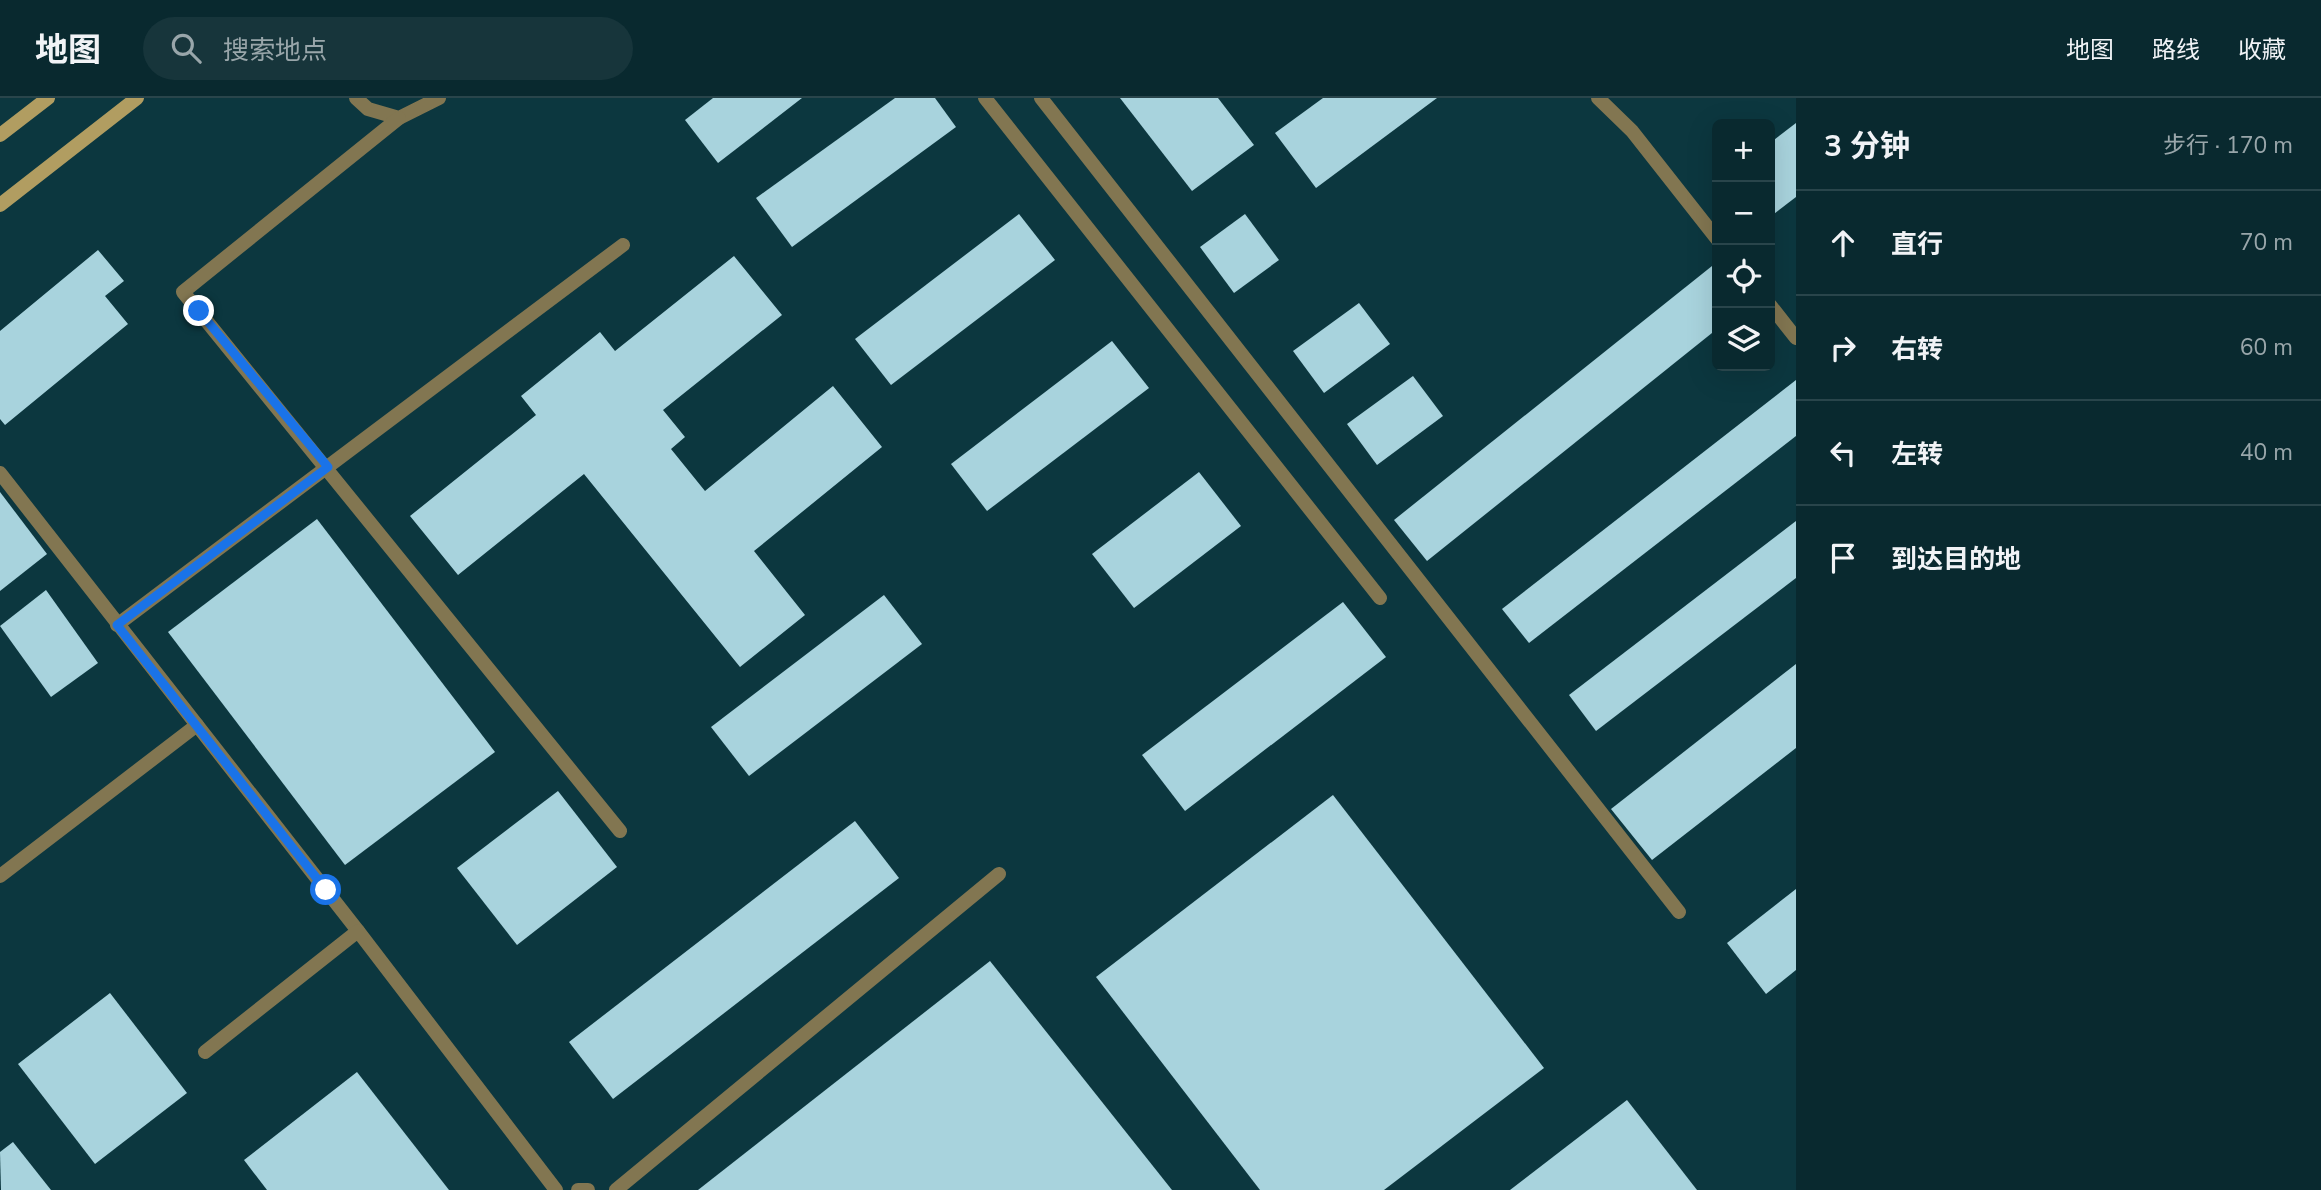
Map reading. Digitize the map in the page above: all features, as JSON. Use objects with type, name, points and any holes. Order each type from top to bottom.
[{"type":"main road","points":[[0,135],[47,98]]},
{"type":"main road","points":[[0,205],[137,98]]},
{"type":"street","points":[[356,98],[368,109],[399,118]]},
{"type":"street","points":[[439,98],[399,118],[183,292],[328,467],[620,831]]},
{"type":"street","points":[[985,98],[1380,598]]},
{"type":"street","points":[[1041,98],[1679,912]]},
{"type":"street","points":[[1598,98],[1632,131],[1712,233]]},
{"type":"street","points":[[117,625],[623,245]]},
{"type":"street","points":[[1772,308],[1796,338]]},
{"type":"street","points":[[0,473],[358,931],[556,1190]]},
{"type":"street","points":[[0,876],[197,725]]},
{"type":"street","points":[[616,1190],[999,874]]},
{"type":"street","points":[[205,1052],[358,931]]},
{"type":"street","points":[[578,1190],[588,1190]]},
{"type":"building","points":[[713,98],[802,98],[718,163],[685,120]]},
{"type":"building","points":[[895,98],[935,98],[956,127],[792,247],[756,198]]},
{"type":"building","points":[[1120,98],[1218,98],[1254,145],[1192,191]]},
{"type":"building","points":[[1323,98],[1437,98],[1316,188],[1275,133]]},
{"type":"building","points":[[1796,123],[1796,197],[1775,213],[1775,182],[1775,139]]},
{"type":"building","points":[[1019,214],[1055,260],[891,385],[855,339]]},
{"type":"building","points":[[1245,214],[1279,260],[1234,293],[1200,247]]},
{"type":"building","points":[[98,250],[124,281],[105,296],[128,324],[5,425],[0,419],[0,331]]},
{"type":"building","points":[[734,256],[782,315],[663,410],[685,437],[671,449],[705,491],[833,386],[882,447],[754,551],[805,615],[740,667],[584,474],[458,575],[410,516],[536,415],[521,396],[600,332],[615,351]]},
{"type":"building","points":[[1712,266],[1712,333],[1427,561],[1394,520]]},
{"type":"building","points":[[1359,303],[1390,344],[1324,393],[1293,351]]},
{"type":"building","points":[[1112,341],[1149,388],[987,511],[951,464]]},
{"type":"building","points":[[1413,376],[1443,416],[1377,465],[1347,424]]},
{"type":"building","points":[[1796,380],[1796,436],[1529,643],[1502,609]]},
{"type":"building","points":[[1199,472],[1241,526],[1134,608],[1092,554]]},
{"type":"building","points":[[0,492],[47,554],[0,591]]},
{"type":"building","points":[[317,519],[495,752],[345,865],[168,632]]},
{"type":"building","points":[[1796,521],[1796,578],[1596,731],[1569,695]]},
{"type":"building","points":[[46,590],[98,663],[51,697],[0,626]]},
{"type":"building","points":[[884,595],[922,644],[749,776],[711,727]]},
{"type":"building","points":[[1343,602],[1386,657],[1185,811],[1142,755]]},
{"type":"building","points":[[1796,664],[1796,748],[1652,860],[1611,809]]},
{"type":"building","points":[[558,791],[617,867],[517,945],[457,868]]},
{"type":"building","points":[[1333,795],[1544,1068],[1384,1190],[1260,1190],[1096,977]]},
{"type":"building","points":[[855,821],[899,878],[613,1099],[569,1042]]},
{"type":"building","points":[[1796,889],[1796,970],[1766,994],[1727,943]]},
{"type":"building","points":[[990,961],[1172,1190],[698,1190]]},
{"type":"building","points":[[110,993],[187,1093],[95,1164],[18,1064]]},
{"type":"building","points":[[357,1072],[449,1190],[267,1190],[244,1160]]},
{"type":"building","points":[[1627,1100],[1697,1190],[1510,1190]]},
{"type":"building","points":[[13,1142],[51,1190],[1,1190],[0,1152]]},
{"type":"route","points":[[199,311],[328,467],[117,625],[326,890]]}]
